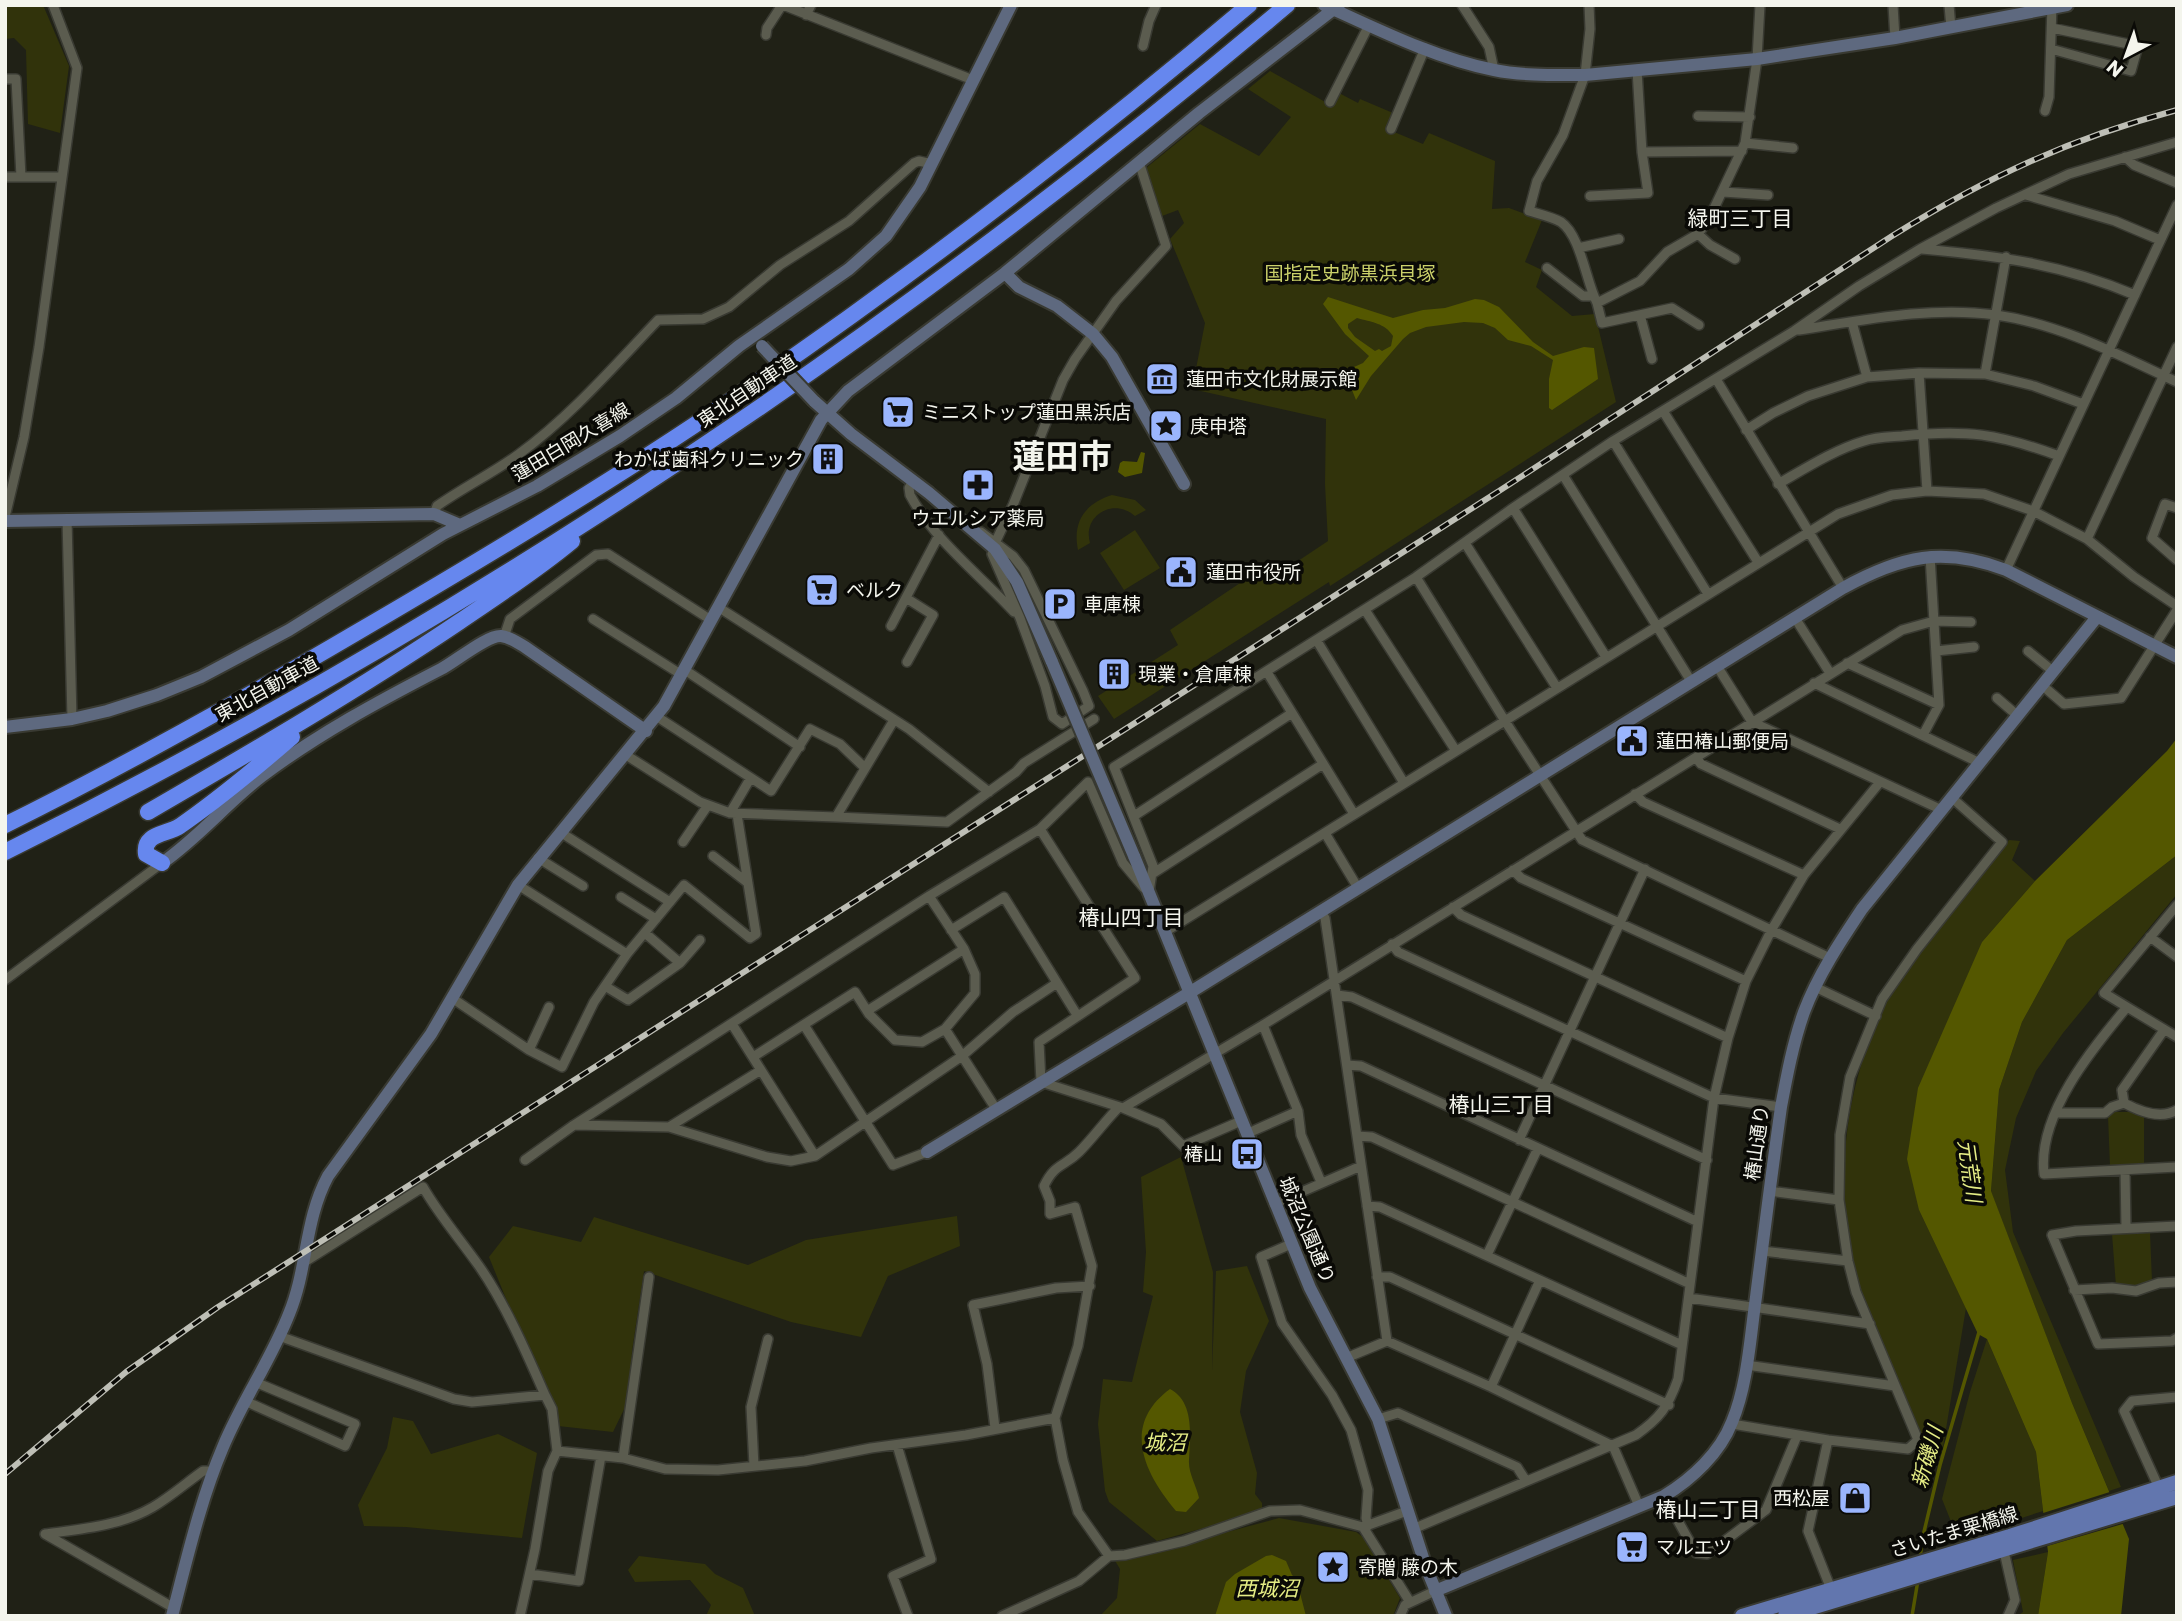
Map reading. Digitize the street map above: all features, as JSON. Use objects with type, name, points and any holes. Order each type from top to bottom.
[{"type":"highway","name":"東北自動車道","points":[[5,825],[163,743],[450,579],[691,427],[920,265],[1085,139],[1250,5]]},
{"type":"highway","name":"東北自動車道","points":[[5,852],[329,679],[469,597],[758,411],[918,296],[1083,172],[1287,5]]},
{"type":"highway","points":[[148,812],[392,667],[543,565],[634,492]]},
{"type":"highway","points":[[162,863],[146,854],[146,844],[150,839],[173,830],[206,806],[320,712]]},
{"type":"main road","name":"さいたま栗橋線","points":[[2130,1504],[2159,1488],[2177,1482]]},
{"type":"main road","name":"さいたま栗橋線","points":[[1742,1616],[1832,1595],[2130,1504],[2177,1497]]},
{"type":"main road","name":"さいたま栗橋線","points":[[1785,1616],[1832,1595]]},
{"type":"street","points":[[53,5],[76,68],[39,347],[24,437],[5,519],[434,514],[460,525]]},
{"type":"street","points":[[766,35],[767,27],[783,5],[973,80]]},
{"type":"street","points":[[806,15],[811,5]]},
{"type":"street","name":"蓮田白岡久喜線","points":[[5,727],[72,719],[157,695],[234,661],[289,631],[413,552],[537,486],[620,436],[757,341],[868,254],[904,213],[932,164],[1011,5]]},
{"type":"street","points":[[1143,46],[1156,5]]},
{"type":"street","points":[[1462,5],[1489,47],[1494,70]]},
{"type":"street","points":[[1589,5],[1590,29],[1585,75],[1563,135],[1537,181],[1529,211],[1566,226],[1578,248],[1602,323],[1672,308],[1699,325]]},
{"type":"street","points":[[1547,268],[1583,296],[1595,299],[1640,281],[1667,252],[1699,234],[1723,192],[1743,147],[1750,117],[1757,59],[1760,5]]},
{"type":"street","points":[[1893,5],[1895,38]]},
{"type":"street","points":[[1949,5],[1951,28]]},
{"type":"street","points":[[213,1471],[203,1471],[153,1508],[125,1520],[45,1534],[173,1612],[213,1471],[297,1293],[313,1211],[328,1176],[411,1065],[518,885],[656,716],[683,673],[803,451],[826,414],[848,391],[1005,273],[1333,7],[1425,48],[1494,70],[1585,75],[1757,59],[1951,28],[2004,11],[2067,5]]},
{"type":"street","points":[[2045,111],[2049,97],[2052,7]]},
{"type":"street","points":[[1330,102],[1370,25]]},
{"type":"street","points":[[2051,50],[2131,71],[2138,46],[2052,28]]},
{"type":"street","points":[[1391,129],[1425,48]]},
{"type":"street","points":[[1590,195],[1648,193],[1642,152],[1637,70]]},
{"type":"street","points":[[5,79],[16,79],[21,177]]},
{"type":"street","points":[[1698,116],[1750,117]]},
{"type":"street","points":[[1149,893],[1153,866],[1114,767],[1416,577],[1613,441],[1794,331],[1859,286],[1920,249],[1996,208],[2069,174],[2177,142]]},
{"type":"street","points":[[1642,152],[1743,147],[1793,148]]},
{"type":"street","points":[[2125,157],[2134,165],[2177,183]]},
{"type":"street","points":[[434,514],[437,506],[519,454],[545,433],[581,401],[658,320],[704,319],[729,307],[780,265],[849,221],[914,163],[919,161],[932,164]]},
{"type":"street","points":[[990,539],[1013,505],[1063,380],[1116,301],[1166,246],[1139,162]]},
{"type":"street","points":[[5,177],[61,177]]},
{"type":"street","points":[[1723,192],[1768,195]]},
{"type":"street","points":[[2026,195],[2115,221],[2161,240]]},
{"type":"street","points":[[2006,570],[2177,205]]},
{"type":"street","points":[[1699,234],[1710,245],[1735,259]]},
{"type":"street","points":[[1578,248],[1619,239]]},
{"type":"street","points":[[1920,249],[2006,257],[2096,278],[2135,295]]},
{"type":"street","points":[[1985,374],[2006,257]]},
{"type":"street","points":[[1005,273],[1019,287],[1058,306],[1093,334],[1112,357],[1184,484]]},
{"type":"street","points":[[1794,331],[1916,313],[1996,316],[2046,328],[2109,351],[2177,382]]},
{"type":"street","points":[[1640,315],[1652,359]]},
{"type":"street","points":[[1852,322],[1867,377]]},
{"type":"street","points":[[757,341],[826,414],[962,520],[990,539],[1013,556],[1031,583],[1089,706],[1062,724],[1053,717],[1045,686],[990,539]]},
{"type":"street","points":[[2087,539],[2177,347]]},
{"type":"street","points":[[1745,430],[1808,396],[1867,377],[1919,373],[1985,374],[2034,386],[2083,404]]},
{"type":"street","points":[[1919,373],[1927,491]]},
{"type":"street","points":[[1716,379],[1843,588]]},
{"type":"street","points":[[1663,411],[1758,562]]},
{"type":"street","points":[[1778,484],[1833,453],[1866,440],[1923,433],[1958,431],[1992,435],[2059,456]]},
{"type":"street","points":[[1613,441],[1708,594]]},
{"type":"street","points":[[1563,475],[1691,681]]},
{"type":"street","points":[[913,481],[909,488],[910,495],[939,534],[1020,618]]},
{"type":"street","points":[[1165,932],[1758,562],[1838,514],[1892,495],[1927,491],[1984,494],[2033,511],[2087,539],[2177,608],[2121,698],[2064,704],[2043,686]]},
{"type":"street","points":[[2177,508],[2165,504],[2152,538],[2177,560]]},
{"type":"street","points":[[1513,508],[1606,657]]},
{"type":"street","points":[[67,519],[72,719]]},
{"type":"street","points":[[891,626],[939,534]]},
{"type":"street","name":"城沼公園通り","points":[[990,539],[1017,582],[1052,662],[1310,1288],[1378,1419],[1413,1529],[1446,1616]]},
{"type":"street","points":[[1465,543],[1557,688]]},
{"type":"street","points":[[504,637],[510,619],[601,554],[608,554],[711,620]]},
{"type":"street","points":[[1923,735],[1939,705],[1930,556]]},
{"type":"street","points":[[804,1025],[893,1165],[927,1152],[1843,588],[1888,565],[1930,556],[1971,559],[2006,570],[2173,655]]},
{"type":"street","points":[[1416,577],[1504,721],[1582,840],[1830,958]]},
{"type":"street","points":[[906,598],[933,615],[907,662]]},
{"type":"street","points":[[718,607],[894,720],[989,792]]},
{"type":"street","points":[[1365,610],[1456,751]]},
{"type":"street","name":"椿山通り","points":[[1435,1591],[1664,1496],[1682,1485],[1704,1465],[1732,1424],[1746,1366],[1781,1107],[1796,1040],[1815,987],[1861,909],[2097,617]]},
{"type":"street","points":[[1795,618],[1830,673]]},
{"type":"street","points":[[593,619],[800,747]]},
{"type":"street","points":[[1109,1556],[1078,1511],[1063,1460],[1055,1418],[1078,1346],[1092,1266],[1075,1207],[1050,1214],[1050,1201],[1044,1186],[1050,1173],[1077,1154],[1121,1108],[1335,981],[1830,673],[1902,630],[1934,621],[1971,622]]},
{"type":"street","points":[[5,979],[178,852],[262,776],[367,708],[447,666],[491,639],[504,637],[525,647],[646,731]]},
{"type":"street","points":[[1317,641],[1404,783]]},
{"type":"street","points":[[1936,651],[1974,647]]},
{"type":"street","points":[[2028,650],[2054,672]]},
{"type":"street","points":[[1847,663],[1939,705]]},
{"type":"street","points":[[1717,666],[1752,722],[1942,810]]},
{"type":"street","points":[[1267,672],[1354,814]]},
{"type":"street","points":[[1814,683],[1980,762]]},
{"type":"street","points":[[1997,698],[2018,716]]},
{"type":"street","points":[[1134,816],[1292,713]]},
{"type":"street","points":[[656,716],[771,791],[810,729],[840,744],[865,768]]},
{"type":"street","points":[[626,755],[675,788],[708,805],[734,813],[947,822],[1016,772],[1024,763],[1094,719]]},
{"type":"street","points":[[836,817],[894,720]]},
{"type":"street","points":[[1696,758],[1701,764],[1840,829]]},
{"type":"street","points":[[1152,874],[1323,764]]},
{"type":"street","points":[[452,998],[528,1050],[562,1067],[594,1002],[627,954],[684,885],[750,937],[756,934],[734,813],[750,779]]},
{"type":"street","points":[[525,1160],[574,1125],[929,896],[1040,829],[1088,782],[1123,863],[1149,893]]},
{"type":"street","points":[[1413,1529],[1636,1435],[1654,1422],[1669,1405],[1678,1379],[1714,1098],[1728,1038],[1746,981],[1772,929],[1804,875],[1880,782]]},
{"type":"street","points":[[1635,794],[1643,802],[1804,875]]},
{"type":"street","points":[[1732,1424],[1797,1436],[1908,1449],[1919,1440],[1856,1292],[1848,1261],[1839,1200],[1840,1135],[1850,1077],[1882,999],[1917,949],[2001,842],[1951,797]]},
{"type":"street","points":[[683,842],[708,805]]},
{"type":"street","points":[[1040,829],[1135,978],[1039,1042],[1041,1082]]},
{"type":"street","points":[[560,832],[670,902]]},
{"type":"street","points":[[1325,833],[1357,888]]},
{"type":"street","points":[[713,856],[748,883]]},
{"type":"street","points":[[538,858],[583,886]]},
{"type":"street","points":[[1519,1140],[1645,869]]},
{"type":"street","points":[[1513,870],[1521,878],[1746,981]]},
{"type":"street","points":[[518,885],[627,954]]},
{"type":"street","points":[[753,1057],[855,992],[867,1011],[895,1040],[922,1042],[945,1029],[975,993],[975,974],[964,949],[929,896]]},
{"type":"street","points":[[621,897],[656,919]]},
{"type":"street","points":[[951,930],[1004,897],[1077,1015]]},
{"type":"street","points":[[2124,1103],[2122,1090],[2172,1031],[2104,993],[2177,905]]},
{"type":"street","points":[[1453,907],[1461,915],[1728,1038]]},
{"type":"street","points":[[1320,912],[1325,918],[1335,981],[1387,1341]]},
{"type":"street","points":[[645,933],[680,963]]},
{"type":"street","points":[[2150,937],[2177,957]]},
{"type":"street","points":[[605,986],[628,1000],[680,963],[700,940]]},
{"type":"street","points":[[1392,944],[1398,952],[1714,1098],[1781,1107]]},
{"type":"street","points":[[867,1011],[964,949]]},
{"type":"street","points":[[574,1125],[669,1127],[779,1159],[791,1161],[815,1156],[962,1056],[1013,1012],[1057,983]]},
{"type":"street","points":[[1815,987],[1875,1016]]},
{"type":"street","points":[[1337,995],[1352,996],[1707,1160]]},
{"type":"street","points":[[528,1050],[549,1007]]},
{"type":"street","points":[[2127,1007],[2090,1051],[2068,1085],[2056,1113],[2042,1160],[2044,1174],[2177,1167]]},
{"type":"street","points":[[732,1024],[815,1156]]},
{"type":"street","points":[[1263,1025],[1298,1111],[1301,1135],[1321,1182]]},
{"type":"street","points":[[945,1029],[996,1109]]},
{"type":"street","points":[[1347,1065],[1361,1066],[1698,1222]]},
{"type":"street","points":[[669,1127],[761,1070]]},
{"type":"street","points":[[1041,1082],[1161,1124],[1184,1146],[1241,1121]]},
{"type":"street","points":[[2056,1113],[2105,1113],[2124,1103],[2144,1113],[2171,1114],[2177,1111]]},
{"type":"street","points":[[1246,1134],[1298,1111]]},
{"type":"street","points":[[1357,1136],[1372,1137],[1690,1284]]},
{"type":"street","points":[[1487,1255],[1538,1148]]},
{"type":"street","points":[[1274,1204],[1361,1166]]},
{"type":"street","points":[[2125,1170],[2126,1228]]},
{"type":"street","points":[[303,1262],[423,1186],[440,1215],[480,1267],[512,1325],[552,1409],[557,1451],[548,1471],[520,1616]]},
{"type":"street","points":[[1769,1191],[1839,1200]]},
{"type":"street","points":[[1367,1206],[1380,1207],[1682,1345]]},
{"type":"street","points":[[2177,1226],[2052,1235],[2098,1344],[2172,1341],[2177,1338]]},
{"type":"street","points":[[1291,1244],[1261,1256],[1282,1322],[1332,1395],[1351,1430],[1368,1490],[1366,1527],[1410,1602]]},
{"type":"street","points":[[1762,1251],[1848,1261]]},
{"type":"street","points":[[1377,1277],[1390,1277],[1669,1405]]},
{"type":"street","points":[[623,1458],[649,1278]]},
{"type":"street","points":[[1491,1387],[1540,1280]]},
{"type":"street","points":[[2074,1290],[2112,1288],[2136,1291],[2159,1283],[2177,1282]]},
{"type":"street","points":[[995,1428],[987,1364],[974,1305],[1056,1288],[1090,1286]]},
{"type":"street","points":[[1689,1298],[1870,1324]]},
{"type":"street","points":[[279,1336],[454,1399],[472,1402],[545,1395]]},
{"type":"street","points":[[754,1466],[751,1407],[768,1339]]},
{"type":"street","points":[[1346,1358],[1387,1341],[1491,1387],[1613,1446],[1639,1506]]},
{"type":"street","points":[[1746,1366],[1895,1386]]},
{"type":"street","points":[[245,1401],[345,1446],[355,1424],[254,1382]]},
{"type":"street","points":[[2159,1488],[2124,1410],[2132,1401],[2177,1397]]},
{"type":"street","points":[[1378,1419],[1398,1413],[1517,1466],[1526,1481]]},
{"type":"street","points":[[557,1451],[623,1458],[665,1469],[718,1470],[805,1461],[1055,1418]]},
{"type":"street","points":[[1664,1496],[1696,1553],[1707,1555],[1766,1510],[1797,1436]]},
{"type":"street","points":[[1828,1440],[1808,1531],[1832,1595],[1830,1616]]},
{"type":"street","points":[[897,1445],[931,1559],[893,1576],[908,1616]]},
{"type":"street","points":[[530,1574],[579,1581],[601,1456]]},
{"type":"street","points":[[1002,1616],[1079,1581],[1109,1556],[1184,1541],[1270,1511],[1300,1510],[1366,1527],[1407,1511]]},
{"type":"street","points":[[2007,1542],[2015,1600],[2008,1616]]},
{"type":"street","points":[[1400,1616],[1405,1605],[1435,1591]]},
{"type":"green space","points":[[5,5],[43,5],[69,66],[60,133],[28,124],[26,50],[14,38],[5,39]]},
{"type":"green space","name":"国指定史跡黒浜貝塚","points":[[1270,71],[1327,103],[1339,93],[1358,103],[1360,99],[1393,113],[1387,129],[1423,144],[1429,133],[1495,161],[1492,209],[1509,208],[1542,220],[1525,262],[1542,270],[1536,287],[1572,316],[1595,314],[1616,402],[1330,586],[1329,582],[1114,719],[1098,696],[1178,645],[1170,630],[1249,577],[1253,581],[1272,568],[1277,575],[1328,541],[1326,419],[1192,389],[1205,323],[1170,239],[1184,223],[1178,210],[1162,216],[1146,168],[1200,124],[1259,156],[1291,117],[1248,89]]},
{"type":"green space","points":[[1112,495],[1135,500],[1146,510],[1135,516],[1118,508],[1102,512],[1091,524],[1090,543],[1078,550],[1077,530],[1083,515],[1095,503]]},
{"type":"green space","points":[[1135,530],[1160,568],[1124,590],[1100,553]]},
{"type":"green space","points":[[2009,840],[2020,841],[2012,860],[2035,881],[1982,942],[1919,1210],[1966,1308],[1943,1447],[1926,1444],[1865,1304],[1851,1249],[1846,1214],[1846,1144],[1858,1075],[1883,1009],[1916,956]]},
{"type":"green space","points":[[2177,855],[2177,894],[2063,1033],[2036,1071],[2016,1118],[2005,1170],[2013,1232],[2121,1487],[2109,1491],[2072,1403],[1991,1192],[1999,1090],[2022,1022],[2067,940]]},
{"type":"green space","points":[[2114,1112],[2135,1112],[2144,1117],[2144,1165],[2110,1166],[2108,1116]]},
{"type":"green space","points":[[1181,1157],[1213,1272],[1212,1371],[1216,1271],[1247,1266],[1269,1321],[1246,1371],[1240,1412],[1257,1473],[1255,1494],[1262,1503],[1262,1512],[1157,1541],[1109,1502],[1105,1491],[1098,1424],[1103,1379],[1132,1382],[1153,1296],[1143,1292],[1146,1252],[1141,1177]]},
{"type":"green space","points":[[957,1216],[960,1246],[888,1276],[861,1337],[791,1322],[644,1271],[632,1351],[630,1397],[613,1432],[558,1426],[489,1257],[513,1226],[581,1242],[594,1217],[748,1265],[806,1240]]},
{"type":"green space","points":[[2150,1233],[2152,1281],[2145,1285],[2116,1286],[2112,1234]]},
{"type":"green space","points":[[1987,1339],[2036,1452],[2043,1511],[1958,1539],[1942,1499]]},
{"type":"green space","points":[[393,1417],[413,1421],[431,1454],[498,1434],[537,1453],[522,1538],[406,1527],[364,1526],[358,1505],[387,1448]]},
{"type":"green space","points":[[1279,1518],[1356,1532],[1363,1537],[1400,1598],[1393,1616],[1100,1616],[1117,1598],[1120,1569],[1114,1559],[1139,1556]]},
{"type":"green space","points":[[2048,1552],[2038,1616],[2017,1616],[2023,1612],[2013,1560]]},
{"type":"green space","points":[[639,1556],[705,1564],[715,1574],[743,1588],[755,1616],[706,1616],[711,1605],[690,1580],[635,1582],[628,1570]]},
{"type":"water","points":[[1328,297],[1393,318],[1475,299],[1484,300],[1499,307],[1533,342],[1553,356],[1584,347],[1594,348],[1598,379],[1552,410],[1549,408],[1549,379],[1553,360],[1531,346],[1508,340],[1495,328],[1483,323],[1464,322],[1426,327],[1410,333],[1371,376],[1356,400],[1352,390],[1356,386],[1354,367],[1369,356],[1345,334],[1323,304]],"holes":[[[1357,318],[1382,326],[1390,332],[1393,336],[1391,346],[1375,351],[1355,337],[1348,324]]]},
{"type":"water","points":[[1141,452],[1145,453],[1142,473],[1125,477],[1118,472],[1120,463],[1137,462]]},
{"type":"water","name":"元荒川","points":[[2177,738],[2177,855],[2067,940],[2022,1022],[1999,1090],[1991,1191],[2072,1403],[2129,1539],[2121,1616],[2038,1616],[2048,1552],[2036,1452],[1987,1339],[1978,1334],[1919,1210],[1907,1159],[1918,1088],[1982,942],[2035,881]]},
{"type":"water","name":"城沼","points":[[1170,1389],[1184,1402],[1189,1421],[1189,1465],[1199,1498],[1186,1512],[1176,1511],[1165,1496],[1147,1465],[1143,1449],[1142,1433],[1146,1418],[1155,1403]]},
{"type":"water","name":"西城沼","points":[[1272,1555],[1286,1561],[1292,1575],[1302,1584],[1300,1593],[1306,1616],[1215,1616],[1226,1582],[1235,1574]]},
{"type":"pier","points":[[2113,1491],[2126,1523],[2044,1547],[2040,1514]]},
{"type":"waterway","name":"新磯川","points":[[1920,1558],[1940,1465],[1979,1332]]},
{"type":"waterway","name":"新磯川","points":[[1912,1616],[1918,1580]]},
{"type":"railway","points":[[5,1474],[126,1372],[218,1307],[1499,491],[1892,236],[1961,196],[2030,162],[2100,134],[2177,110]]},
{"type":"place","name":"蓮田市文化財展示館","points":[[1162,379]]},
{"type":"place","name":"ミニストップ蓮田黒浜店","points":[[898,412]]},
{"type":"place","name":"庚申塔","points":[[1166,426]]},
{"type":"place","name":"わかば歯科クリニック","points":[[828,459]]},
{"type":"place","name":"ウエルシア薬局","points":[[978,485]]},
{"type":"place","name":"蓮田市役所","points":[[1181,572]]},
{"type":"place","name":"ベルク","points":[[822,590]]},
{"type":"place","name":"車庫棟","points":[[1060,604]]},
{"type":"place","name":"現業・倉庫棟","points":[[1114,674]]},
{"type":"place","name":"蓮田椿山郵便局","points":[[1632,741]]},
{"type":"place","name":"椿山","points":[[1247,1154]]},
{"type":"place","name":"西松屋","points":[[1855,1498]]},
{"type":"place","name":"マルエツ","points":[[1632,1547]]},
{"type":"place","name":"寄贈 藤の木","points":[[1333,1567]]},
{"type":"district","name":"緑町三丁目","points":[[1740,218]]},
{"type":"district","name":"蓮田市","points":[[1062,456]]},
{"type":"district","name":"椿山四丁目","points":[[1131,917]]},
{"type":"district","name":"椿山三丁目","points":[[1501,1104]]},
{"type":"district","name":"椿山二丁目","points":[[1708,1509]]}]
